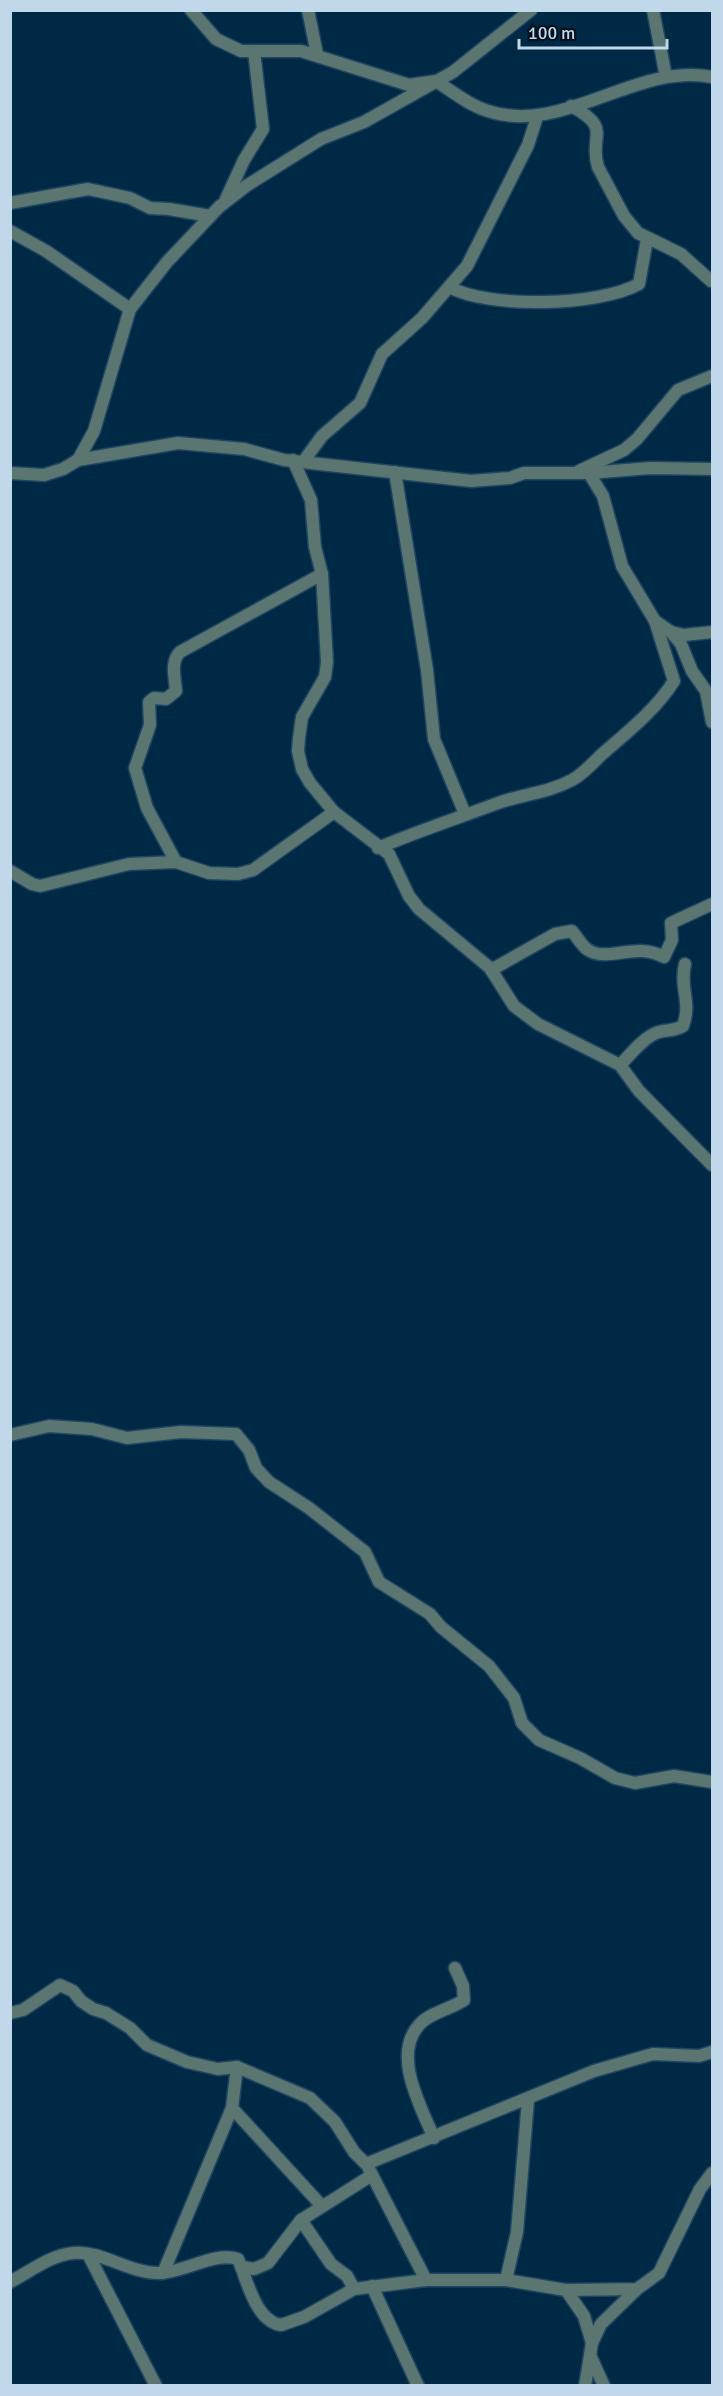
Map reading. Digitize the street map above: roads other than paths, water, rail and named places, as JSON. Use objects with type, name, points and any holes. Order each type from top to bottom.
[{"type":"street","points":[[191,10],[200,25],[231,48],[254,51],[301,51],[317,54],[409,85],[436,81],[489,111],[537,117],[666,77],[712,78]]},
{"type":"street","points":[[308,10],[317,54]]},
{"type":"street","points":[[78,460],[94,431],[130,309],[161,269],[210,216],[225,202],[321,139],[364,123],[475,56],[531,10]]},
{"type":"street","points":[[653,10],[666,77]]},
{"type":"street","points":[[225,202],[244,160],[263,129],[254,51]]},
{"type":"street","points":[[571,106],[592,119],[597,127],[595,159],[624,216],[647,239],[681,254],[711,281]]},
{"type":"street","points":[[298,461],[322,436],[360,403],[382,354],[422,318],[467,266],[528,145],[537,117]]},
{"type":"street","points":[[10,203],[88,189],[130,198],[150,208],[170,208],[210,216]]},
{"type":"street","points":[[10,231],[96,284],[130,309]]},
{"type":"street","points":[[449,287],[461,293],[510,301],[593,300],[626,291],[639,284],[647,239]]},
{"type":"street","points":[[575,472],[624,450],[637,439],[678,390],[712,376]]},
{"type":"street","points":[[10,473],[45,475],[63,469],[78,460],[178,443],[244,449],[298,461],[483,481],[524,474],[589,473],[650,468],[712,469]]},
{"type":"street","points":[[298,461],[311,500],[315,547],[322,574],[327,662],[325,677],[302,717],[298,751],[310,783],[334,812],[388,854],[408,896],[419,909],[491,970],[514,1006],[538,1024],[620,1065],[639,1091],[712,1165]]},
{"type":"street","points":[[395,472],[427,670],[434,739],[465,814]]},
{"type":"street","points":[[378,848],[465,814],[544,793],[575,779],[649,713],[674,681],[655,621],[622,566],[603,496],[589,473]]},
{"type":"street","points":[[176,862],[147,808],[135,768],[150,725],[149,702],[154,698],[166,699],[176,691],[175,657],[180,652],[322,574]]},
{"type":"street","points":[[655,621],[671,632],[681,644],[692,671],[706,691],[712,722]]},
{"type":"street","points":[[671,632],[684,635],[712,632]]},
{"type":"street","points":[[10,871],[40,886],[62,882],[105,867],[129,864],[176,862],[209,873],[238,874],[253,870],[334,812]]},
{"type":"street","points":[[491,970],[544,942],[555,933],[565,931],[572,931],[588,950],[618,954],[637,949],[654,951],[664,957],[672,940],[671,923],[712,903]]},
{"type":"street","points":[[620,1065],[648,1037],[659,1031],[673,1032],[683,1026],[689,1010],[682,977],[685,964]]},
{"type":"street","points":[[10,1435],[49,1426],[92,1429],[127,1438],[181,1432],[237,1434],[249,1450],[256,1468],[269,1482],[309,1508],[348,1541],[365,1552],[379,1582],[430,1614],[441,1627],[489,1666],[514,1698],[522,1723],[539,1740],[580,1758],[615,1778],[635,1783],[674,1776],[712,1782]]},
{"type":"street","points":[[434,2138],[409,2073],[411,2039],[418,2025],[426,2019],[464,2000],[463,1986],[455,1968]]},
{"type":"street","points":[[10,2013],[23,2010],[60,1985],[73,1990],[93,2009],[106,2013],[130,2028],[147,2045],[187,2062],[218,2069],[237,2067],[310,2098],[335,2122],[354,2152],[369,2170],[426,2280]]},
{"type":"street","points":[[242,2267],[254,2270],[268,2263],[301,2220],[369,2170],[434,2138],[594,2071],[653,2054],[699,2056],[712,2052]]},
{"type":"street","points":[[164,2273],[232,2108],[237,2067]]},
{"type":"street","points":[[506,2280],[518,2232],[528,2100]]},
{"type":"street","points":[[232,2108],[321,2205]]},
{"type":"street","points":[[585,2385],[591,2349],[601,2324],[638,2289],[659,2273],[700,2189],[712,2173]]},
{"type":"street","points":[[301,2220],[331,2264],[347,2276],[354,2289]]},
{"type":"street","points":[[10,2282],[59,2256],[74,2252],[154,2273],[164,2273],[229,2256],[238,2259],[249,2290],[275,2324],[291,2322],[354,2289],[426,2280],[506,2280],[566,2290],[638,2289]]},
{"type":"street","points":[[88,2254],[156,2385]]},
{"type":"street","points":[[372,2286],[418,2385]]},
{"type":"street","points":[[566,2290],[584,2316],[591,2349],[604,2385]]}]
